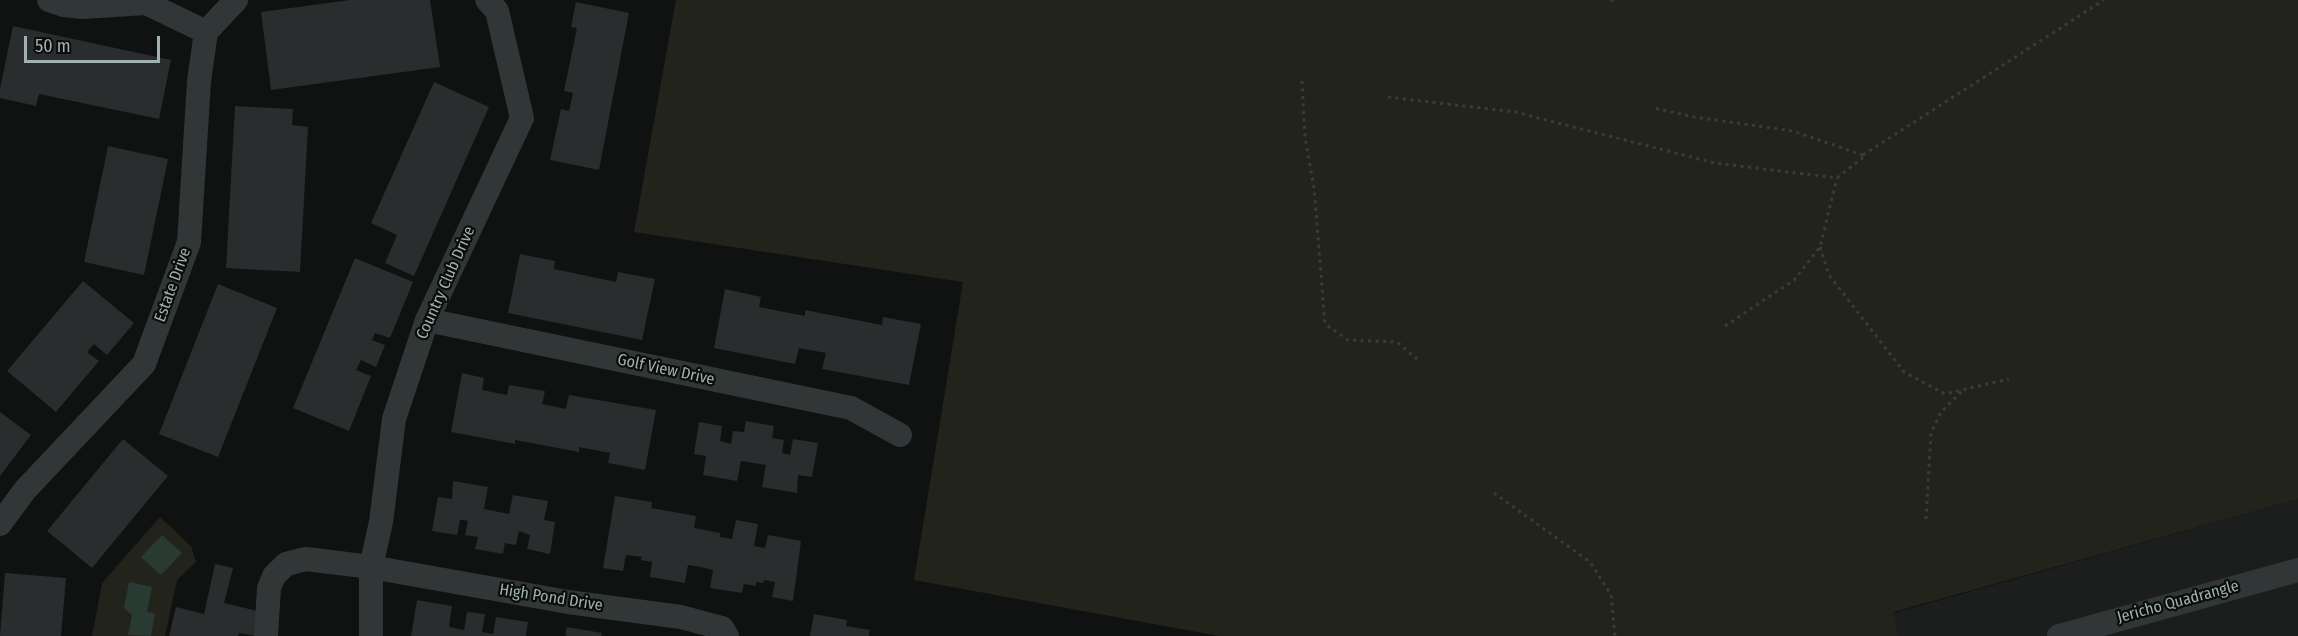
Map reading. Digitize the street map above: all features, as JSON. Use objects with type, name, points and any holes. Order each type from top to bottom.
[{"type":"street","points":[[49,0],[82,7],[146,2],[206,32],[236,0]]},
{"type":"street","name":"Country Club Drive","points":[[371,636],[371,567],[381,522],[394,419],[427,320],[522,118],[498,4]]},
{"type":"street","name":"Estate Drive","points":[[0,524],[25,490],[144,364],[189,242],[199,81],[206,32]]},
{"type":"street","name":"Golf View Drive","points":[[427,320],[851,408],[900,435]]},
{"type":"street","points":[[266,636],[269,588],[274,576],[286,564],[306,559],[371,567]]},
{"type":"street","name":"High Pond Drive","points":[[371,567],[568,602],[681,617],[722,628],[727,636]]},
{"type":"street","name":"Jericho Quadrangle","points":[[2059,636],[2298,570]]},
{"type":"path","points":[[1725,326],[1794,280],[1820,247],[1837,178],[1865,156],[1863,155],[2104,0]]},
{"type":"path","points":[[1302,81],[1305,138],[1314,188],[1325,324],[1348,340],[1397,342],[1417,359]]},
{"type":"path","points":[[1388,97],[1515,112],[1715,163],[1837,178]]},
{"type":"path","points":[[1654,108],[1694,117],[1793,131],[1863,155]]},
{"type":"path","points":[[1820,247],[1829,274],[1904,372],[1944,394],[2009,379]]},
{"type":"path","points":[[1926,519],[1931,434],[1941,412],[1964,390]]},
{"type":"path","points":[[1494,493],[1590,562],[1611,595],[1616,636]]},
{"type":"shaded area","points":[[676,0],[2298,0],[2298,499],[1894,612],[1898,636],[1219,636],[914,580],[963,282],[634,232]]},
{"type":"shaded area","points":[[2298,499],[2298,636],[1898,636],[1894,613]]},
{"type":"shaded area","points":[[160,517],[191,546],[196,562],[177,580],[165,636],[92,636],[102,583]]},
{"type":"shaded area","points":[[162,535],[182,553],[161,575],[141,557]]},
{"type":"shaded area","points":[[129,582],[152,587],[147,612],[155,613],[151,636],[128,635],[132,615],[124,608]]},
{"type":"building","points":[[350,0],[430,0],[440,67],[271,90],[261,12]]},
{"type":"building","points":[[576,2],[629,13],[599,170],[550,160],[561,109],[569,111],[573,93],[564,91],[577,28],[571,27]]},
{"type":"building","points":[[13,26],[171,60],[159,119],[39,94],[36,106],[0,98]]},
{"type":"building","points":[[434,82],[489,107],[414,276],[385,263],[397,235],[371,223]]},
{"type":"building","points":[[235,106],[293,109],[292,125],[308,127],[300,272],[226,268]]},
{"type":"building","points":[[108,146],[168,159],[144,275],[84,262]]},
{"type":"building","points":[[520,254],[555,261],[554,269],[616,282],[618,272],[655,279],[642,340],[508,313]]},
{"type":"building","points":[[355,258],[413,282],[390,338],[375,333],[372,340],[385,345],[376,367],[361,360],[356,370],[371,376],[349,431],[293,408]]},
{"type":"building","points":[[83,281],[134,323],[107,355],[94,344],[87,352],[99,361],[56,412],[7,371]]},
{"type":"building","points":[[218,284],[277,308],[218,457],[159,434]]},
{"type":"building","points":[[725,289],[761,297],[759,307],[805,316],[805,310],[882,325],[883,317],[921,324],[909,385],[822,369],[826,353],[799,348],[795,364],[714,348]]},
{"type":"building","points":[[462,373],[484,378],[482,390],[507,395],[509,385],[545,391],[542,404],[566,409],[569,395],[656,410],[645,470],[608,463],[610,453],[579,447],[579,452],[515,440],[515,444],[451,432]]},
{"type":"building","points":[[0,412],[31,435],[0,476]]},
{"type":"building","points":[[746,421],[774,426],[772,438],[784,440],[782,453],[790,455],[793,439],[818,443],[812,477],[798,475],[797,493],[762,487],[766,465],[741,461],[737,481],[703,475],[706,456],[694,454],[699,422],[722,426],[720,441],[731,444],[733,431],[744,432]]},
{"type":"building","points":[[123,439],[168,476],[92,568],[47,531]]},
{"type":"building","points":[[453,481],[488,487],[484,509],[509,514],[513,495],[548,501],[544,520],[555,522],[550,554],[527,549],[530,535],[519,531],[516,545],[505,543],[503,554],[475,549],[478,537],[465,535],[468,521],[464,520],[460,520],[457,535],[432,531],[438,497],[452,499]]},
{"type":"building","points":[[615,496],[652,502],[651,508],[696,516],[694,528],[720,533],[720,537],[732,539],[736,520],[758,524],[754,546],[765,548],[768,535],[801,541],[793,601],[772,597],[775,582],[764,580],[763,583],[756,582],[756,586],[744,584],[742,593],[710,588],[713,570],[700,567],[688,565],[685,583],[650,577],[652,562],[641,560],[642,557],[626,555],[623,571],[603,568]]},
{"type":"building","points":[[215,564],[233,568],[224,603],[262,612],[256,636],[239,633],[238,636],[169,636],[176,607],[204,614]]},
{"type":"building","points":[[5,573],[66,578],[61,636],[0,636]]},
{"type":"building","points":[[417,600],[452,606],[449,627],[464,630],[467,612],[485,614],[482,632],[493,634],[496,617],[528,622],[526,636],[411,636]]},
{"type":"building","points":[[814,614],[847,620],[846,626],[870,630],[869,636],[810,636]]},
{"type":"building","points":[[567,627],[602,633],[601,636],[568,636],[565,635]]}]
